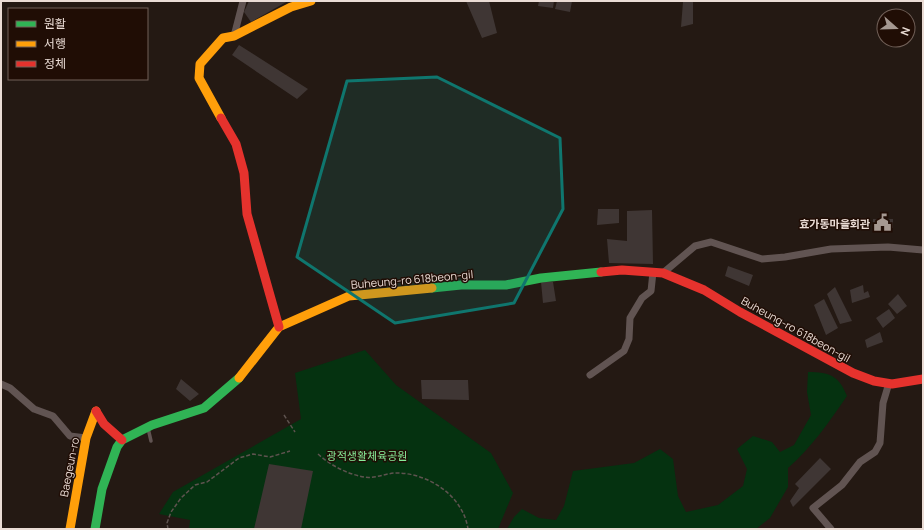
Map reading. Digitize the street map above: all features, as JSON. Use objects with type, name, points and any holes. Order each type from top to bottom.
[{"type":"street","points":[[234,36],[244,1]]},
{"type":"street","points":[[279,327],[247,214],[244,173],[236,144],[199,78],[200,64],[223,38],[234,36],[291,7],[311,1]]},
{"type":"street","points":[[663,273],[695,246],[711,242],[762,259],[786,257],[831,248],[888,247],[923,250]]},
{"type":"street","name":"Buheung-ro 618beon-gil","points":[[122,440],[148,427],[212,405],[236,382],[279,327],[349,296],[462,285],[506,285],[541,278],[622,270],[663,273],[704,290],[740,312],[828,361],[874,381],[889,383],[923,379]]},
{"type":"street","points":[[590,375],[624,351],[629,339],[630,318],[642,298],[651,290],[653,272]]},
{"type":"street","points":[[831,529],[813,508],[842,485],[860,462],[875,452],[880,443],[884,403],[889,383]]},
{"type":"street","points":[[1,384],[10,388],[34,409],[53,416],[70,436],[86,438]]},
{"type":"street","name":"Baegeun-ro","points":[[70,528],[86,438],[96,411],[104,424],[122,440]]},
{"type":"street","points":[[95,529],[102,489],[117,447],[122,440]]},
{"type":"lane","points":[[148,427],[151,441]]},
{"type":"path","points":[[284,414],[295,432]]},
{"type":"path","points":[[168,529],[167,523],[172,512],[181,498],[195,485],[207,482],[240,458],[253,454],[270,457],[290,452]]},
{"type":"path","points":[[318,454],[337,467],[365,478],[394,473],[417,476],[432,481],[458,505],[467,522],[468,529]]},
{"type":"highlighted area","points":[[437,77],[560,138],[563,209],[514,303],[395,323],[297,257],[347,81]]},
{"type":"green space","name":"광적생활체육공원","points":[[365,350],[396,385],[491,453],[513,493],[498,529],[189,529],[190,520],[159,514],[173,492],[301,419],[295,373]]},
{"type":"green space","points":[[808,372],[822,373],[833,376],[841,384],[847,396],[827,425],[797,460],[788,468],[788,487],[770,518],[756,529],[507,529],[514,517],[522,509],[539,518],[556,520],[564,506],[573,471],[634,463],[660,449],[673,459],[678,496],[686,512],[718,505],[743,486],[747,469],[737,449],[753,436],[772,442],[780,452],[794,445],[811,415],[807,392]]},
{"type":"building","points":[[249,1],[288,1],[251,22],[244,12]]},
{"type":"building","points":[[466,1],[489,1],[497,33],[482,38]]},
{"type":"building","points":[[539,1],[554,1],[553,8],[538,6]]},
{"type":"building","points":[[557,1],[572,1],[570,12],[555,9]]},
{"type":"building","points":[[693,1],[693,24],[681,27],[683,2]]},
{"type":"building","points":[[239,45],[308,89],[297,99],[232,55]]},
{"type":"building","points":[[598,209],[619,209],[619,223],[597,225]]},
{"type":"building","points":[[652,210],[653,264],[609,263],[607,239],[627,241],[627,211]]},
{"type":"building","name":"효가동마을회관","points":[[873,219],[893,219],[893,228],[873,227]]},
{"type":"building","points":[[728,266],[753,275],[749,286],[725,276]]},
{"type":"building","points":[[541,282],[553,282],[556,301],[543,303]]},
{"type":"building","points":[[863,285],[864,293],[868,291],[870,297],[852,303],[850,290]]},
{"type":"building","points":[[835,287],[852,321],[840,324],[827,294]]},
{"type":"building","points":[[898,294],[907,306],[897,314],[888,304]]},
{"type":"building","points":[[824,299],[838,328],[826,335],[814,305]]},
{"type":"building","points":[[889,309],[895,318],[883,328],[876,318]]},
{"type":"building","points":[[880,332],[883,342],[867,348],[865,340]]},
{"type":"building","points":[[181,379],[199,394],[190,401],[176,389]]},
{"type":"building","points":[[421,380],[468,380],[469,400],[422,399]]},
{"type":"building","points":[[820,458],[831,469],[793,507],[790,501],[799,488],[795,484]]},
{"type":"building","points":[[269,464],[313,471],[301,529],[254,529]]},
{"type":"traffic: fast","points":[[432,288],[461,285],[506,285],[541,278],[601,272]]},
{"type":"traffic: fast","points":[[95,529],[102,489],[117,447],[122,440],[152,425],[204,408],[239,378]]},
{"type":"traffic: slow","points":[[221,118],[199,78],[200,64],[223,38],[234,36],[291,7],[311,1]]},
{"type":"traffic: slow","points":[[239,378],[279,327],[349,296],[432,288]]},
{"type":"traffic: slow","points":[[70,529],[86,438],[96,411]]},
{"type":"traffic: jam","points":[[221,118],[236,144],[244,173],[247,214],[279,327]]},
{"type":"traffic: jam","points":[[601,272],[622,270],[663,273],[704,290],[740,312],[853,373],[874,381],[892,384],[923,379]]},
{"type":"traffic: jam","points":[[96,411],[104,424],[122,440]]},
{"type":"place","name":"효가동마을회관","points":[[883,223]]}]
